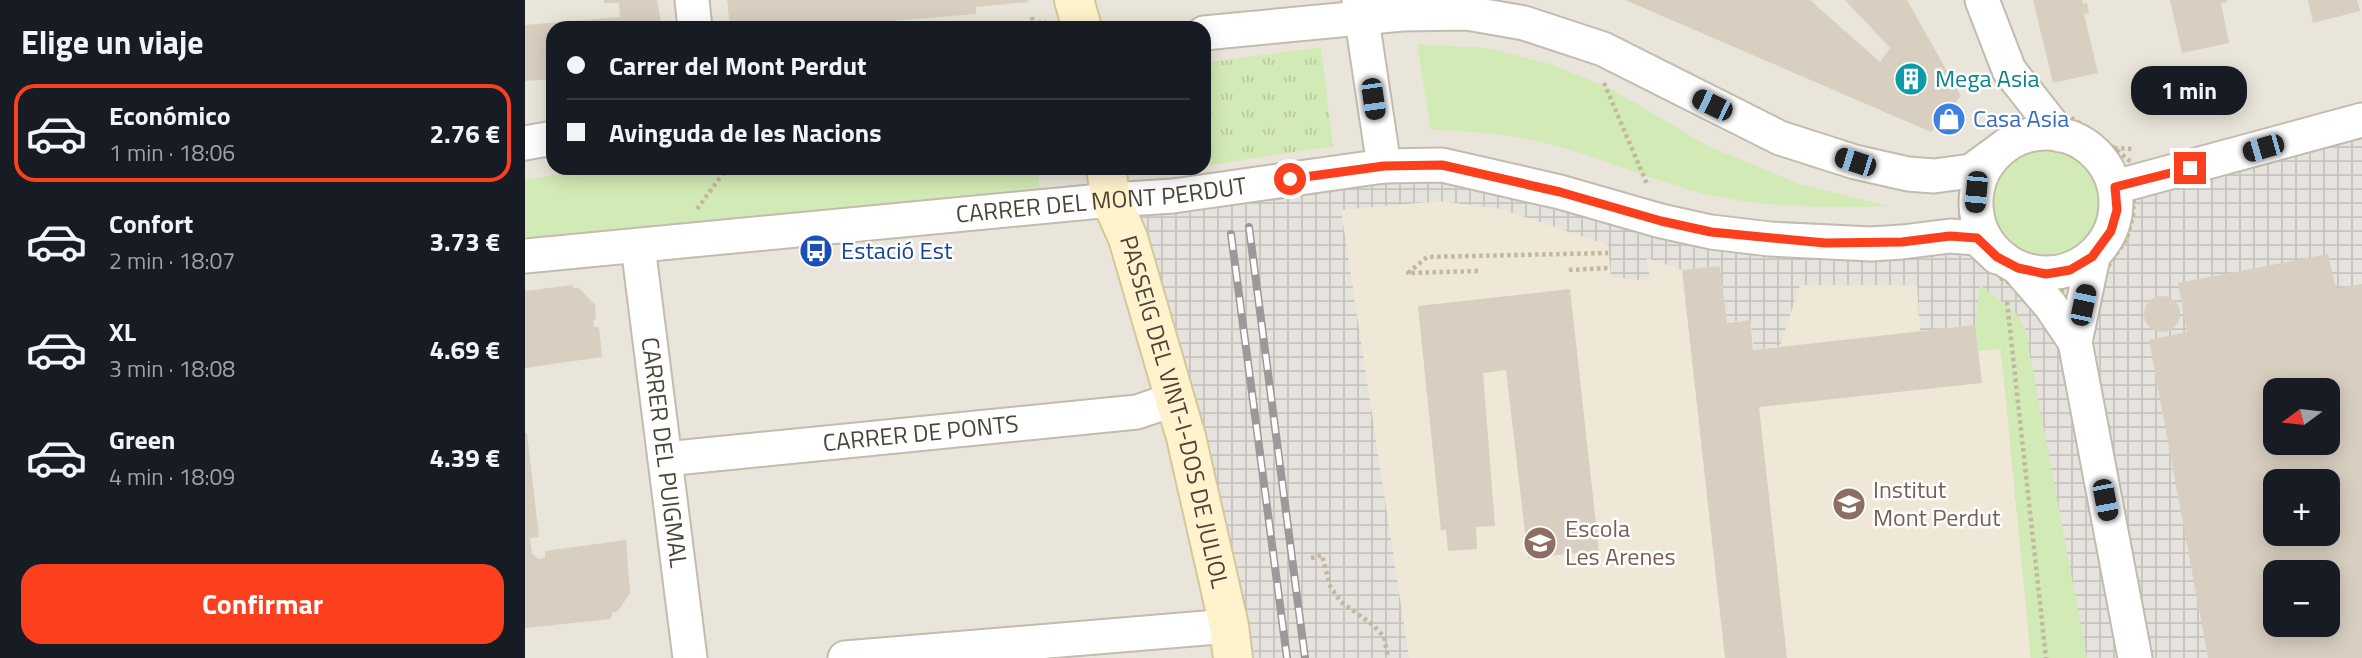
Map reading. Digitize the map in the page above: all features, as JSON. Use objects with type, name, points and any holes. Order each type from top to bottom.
[{"type":"street","points":[[692,0],[694,21]]},
{"type":"street","points":[[1074,0],[1080,21]]},
{"type":"street","points":[[1982,0],[2009,70],[2012,102],[2008,139],[1984,169],[1976,192],[1975,212],[1982,234],[2015,279]]},
{"type":"street","points":[[1211,32],[1360,9],[1402,13],[1467,13],[1524,23],[1603,49],[1780,138],[1855,162],[1908,174],[1934,176],[1967,172],[2008,139],[2046,132],[2053,126]]},
{"type":"street","points":[[1360,9],[1384,166]]},
{"type":"street","points":[[2009,70],[2053,126],[2094,151],[2125,185]]},
{"type":"street","points":[[2125,185],[2362,120]]},
{"type":"street","points":[[525,143],[546,139]]},
{"type":"street","name":"CARRER DEL MONT PERDUT","points":[[525,256],[638,246],[1108,184],[1183,195],[1384,166],[1442,165],[1560,192],[1661,221],[1711,232],[1770,239],[1871,244],[1950,236],[1967,237]]},
{"type":"street","name":"PASSEIG DEL VINT-I-DOS DE JULIOL","points":[[1108,184],[1128,238],[1186,438],[1231,642]]},
{"type":"street","points":[[2125,185],[2111,231],[2090,270],[2075,342],[2135,658]]},
{"type":"street","points":[[1967,237],[1977,238],[2075,342]]},
{"type":"street","name":"CARRER DEL PUIGMAL","points":[[638,246],[690,658]]},
{"type":"street","points":[[2015,279],[2070,270],[2090,270]]},
{"type":"street","name":"CARRER DE PONTS","points":[[665,459],[1137,412],[1175,399]]},
{"type":"street","points":[[845,658],[1231,642]]},
{"type":"path","points":[[1032,17],[1033,21]]},
{"type":"path","points":[[1602,78],[1647,185]]},
{"type":"path","points":[[2058,114],[2068,116],[2097,134],[2131,162],[2125,185],[2133,216],[2127,239],[2101,277],[2090,270],[2072,289],[2015,279],[2023,288],[2003,280],[1971,247],[1960,215],[1961,194],[1967,172],[1988,144],[2053,126],[2058,114]]},
{"type":"path","points":[[694,212],[722,175]]},
{"type":"path","points":[[1478,271],[1408,273],[1427,257],[1608,253]]},
{"type":"path","points":[[1569,270],[1609,268]]},
{"type":"path","points":[[2015,279],[2046,658]]},
{"type":"path","points":[[1311,558],[1322,555],[1330,586],[1341,602],[1373,625],[1384,637],[1388,658]]},
{"type":"shaded area","points":[[525,0],[2362,0],[2362,658],[525,658]]},
{"type":"shaded area","points":[[2362,117],[2362,658],[1230,658],[1124,214],[1398,170],[1716,235],[1948,235],[2046,277],[2070,271],[2095,255],[2110,227],[2122,192]]},
{"type":"shaded area","points":[[1440,201],[1501,209],[1608,245],[1611,277],[1650,281],[1647,258],[1682,270],[1720,266],[1727,322],[1750,320],[1754,350],[1780,346],[1800,285],[1917,285],[1920,331],[1975,325],[1978,350],[2001,349],[2031,658],[1409,658],[1341,210]]},
{"type":"green space","points":[[1417,44],[1487,48],[1554,65],[1613,90],[1708,146],[1800,184],[1888,206],[1813,207],[1763,204],[1714,196],[1538,141],[1492,134],[1431,130]]},
{"type":"green space","points":[[1321,47],[1333,146],[1211,165],[1211,62]]},
{"type":"green space","points":[[2047,150],[2068,154],[2087,166],[2099,185],[2103,206],[2099,227],[2087,246],[2068,258],[2047,262],[2026,258],[2007,246],[1995,227],[1991,206],[1995,185],[2007,166],[2026,154]]},
{"type":"green space","points":[[555,175],[1038,175],[1040,188],[525,240],[525,180]]},
{"type":"green space","points":[[1980,285],[2015,312],[2025,328],[2087,658],[2031,658],[2001,349],[1978,351],[1975,325]]},
{"type":"building","points":[[604,0],[657,0],[661,21],[572,21],[620,17],[619,3],[604,3]]},
{"type":"building","points":[[727,0],[1029,2],[976,7],[976,14],[891,21],[729,21]]},
{"type":"building","points":[[1625,0],[1810,0],[1880,62],[1890,48],[1845,0],[1907,0],[1961,96],[1931,132]]},
{"type":"building","points":[[2033,0],[2082,0],[2083,4],[2087,3],[2089,13],[2084,14],[2098,73],[2053,83]]},
{"type":"building","points":[[2170,0],[2227,0],[2221,3],[2229,43],[2182,53]]},
{"type":"building","points":[[2308,0],[2357,0],[2360,11],[2313,23]]},
{"type":"building","points":[[546,23],[546,80],[525,81],[525,25]]},
{"type":"building","points":[[2328,254],[2336,289],[2362,284],[2362,658],[2208,658],[2149,340],[2187,332],[2178,283]]},
{"type":"building","points":[[1720,266],[1727,323],[1750,320],[1753,350],[1975,325],[1982,383],[1759,407],[1787,658],[1725,658],[1682,270]]},
{"type":"building","points":[[572,285],[574,289],[578,287],[595,305],[596,320],[593,320],[594,327],[599,327],[602,357],[525,368],[525,291]]},
{"type":"building","points":[[1570,289],[1599,551],[1528,558],[1506,370],[1483,373],[1495,526],[1476,527],[1477,549],[1448,551],[1446,529],[1441,531],[1418,306]]},
{"type":"building","points":[[2162,296],[2175,301],[2180,314],[2175,327],[2162,332],[2149,327],[2144,314],[2149,301]]},
{"type":"building","points":[[525,433],[539,537],[530,538],[532,553],[538,559],[545,558],[545,551],[626,540],[630,593],[618,611],[612,613],[611,619],[525,628]]},
{"type":"railway","points":[[1249,227],[1305,658]]},
{"type":"railway","points":[[1231,234],[1287,658]]},
{"type":"place","name":"Mega Asia","points":[[1911,79]]},
{"type":"place","name":"Casa Asia","points":[[1949,119]]},
{"type":"place","name":"Estació Est","points":[[816,251]]},
{"type":"place","name":"Institut Mont Perdut","points":[[1849,504]]},
{"type":"place","name":"Escola Les Arenes","points":[[1540,543]]},
{"type":"route","points":[[1290,179],[1384,166],[1442,165],[1560,192],[1661,221],[1711,232],[1825,243],[1871,244],[1950,236],[1977,238],[1997,257],[2018,268],[2046,274],[2070,270],[2092,257],[2111,231],[2117,210],[2115,187],[2190,168]]}]
